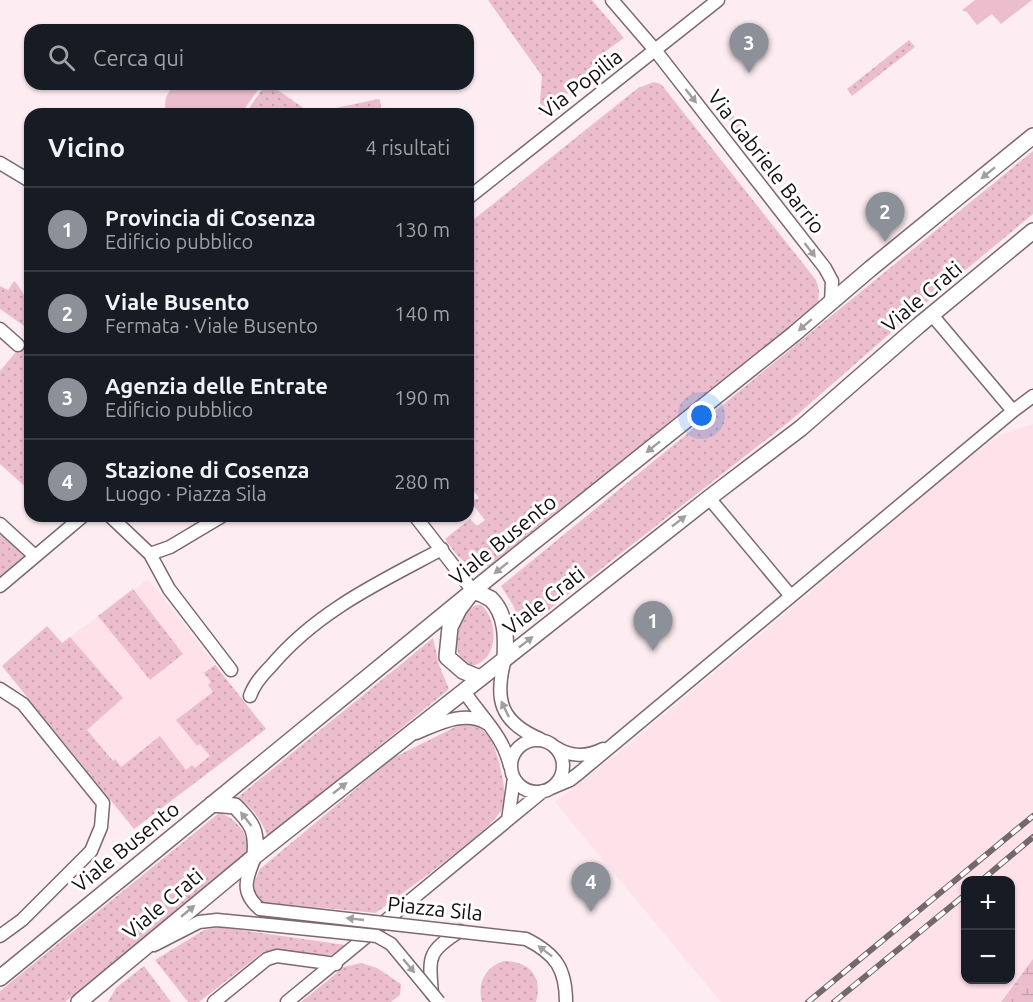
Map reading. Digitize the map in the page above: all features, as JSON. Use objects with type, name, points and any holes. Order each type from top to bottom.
[{"type":"main road","name":"Viale Busento","points":[[0,978],[473,591],[794,334],[1033,136]]},
{"type":"main road","name":"Viale Crati","points":[[79,1002],[255,856],[801,428],[1033,231]]},
{"type":"main road","points":[[464,691],[447,657],[450,627],[459,609],[473,591],[490,599],[500,613],[506,631],[505,659]]},
{"type":"main road","points":[[447,657],[463,671],[480,678]]},
{"type":"main road","points":[[212,804],[235,806],[250,821],[257,837],[255,856]]},
{"type":"street","name":"Via Gabriele Barrio","points":[[612,0],[655,50],[825,268],[832,281],[831,303]]},
{"type":"street","name":"Via Popilia","points":[[474,193],[718,0]]},
{"type":"street","points":[[0,163],[24,177]]},
{"type":"street","points":[[932,315],[993,380],[1013,411]]},
{"type":"street","points":[[0,329],[18,345]]},
{"type":"street","points":[[464,691],[505,748],[513,774],[526,789],[547,790],[570,780],[1033,396]]},
{"type":"street","points":[[709,498],[790,596]]},
{"type":"street","points":[[1,583],[75,522]]},
{"type":"street","points":[[116,522],[150,554],[169,589],[231,670]]},
{"type":"street","points":[[150,554],[170,547],[212,522]]},
{"type":"street","points":[[420,522],[473,591]]},
{"type":"street","points":[[0,524],[35,556]]},
{"type":"street","points":[[250,696],[254,686],[282,652],[318,619],[355,594],[442,549]]},
{"type":"street","points":[[505,659],[499,691],[503,708],[520,729],[567,754],[582,755],[599,751],[614,742]]},
{"type":"street","points":[[0,689],[23,704],[103,803],[101,827],[91,851],[22,920],[0,936]]},
{"type":"street","points":[[404,738],[458,718],[476,718],[491,726]]},
{"type":"street","points":[[287,1002],[547,790],[561,776],[563,769],[560,753],[549,744],[527,742],[520,746],[511,761],[513,774],[508,820]]},
{"type":"street","name":"Piazza Sila","points":[[255,856],[245,887],[250,901],[260,909],[526,939],[543,947],[557,960],[566,983],[566,1002]]},
{"type":"street","name":"Piazza Sila","points":[[139,952],[199,922],[259,924],[377,936],[391,945],[436,998]]},
{"type":"street","points":[[436,998],[430,965],[432,955],[438,945],[460,931]]},
{"type":"street","points":[[214,1002],[267,959],[277,956],[336,964]]},
{"type":"shaded area","points":[[1033,424],[1033,959],[1015,983],[1015,876],[961,876],[961,984],[1014,984],[1001,1002],[721,1002],[555,802],[618,753],[812,591],[907,509],[912,501],[1000,435]]},
{"type":"shaded area","points":[[148,579],[266,729],[134,829],[2,666],[47,626],[62,643]]},
{"type":"green space","points":[[488,0],[592,0],[624,38],[595,59],[584,81],[539,115],[542,76]]},
{"type":"green space","points":[[975,0],[1032,0],[1001,24],[992,14],[977,25],[967,12],[962,10]]},
{"type":"green space","points":[[909,40],[915,47],[852,96],[847,89]]},
{"type":"green space","points":[[654,82],[661,84],[816,280],[819,290],[818,305],[618,467],[489,566],[473,565],[459,557],[445,539],[466,522],[473,522],[477,526],[485,520],[474,506],[474,500],[479,498],[474,492],[474,219],[638,88]]},
{"type":"green space","points":[[171,90],[258,90],[245,108],[165,108]]},
{"type":"green space","points":[[262,90],[278,90],[303,108],[249,108]]},
{"type":"green space","points":[[720,98],[758,147],[753,151],[715,102]]},
{"type":"green space","points":[[378,99],[381,108],[336,108]]},
{"type":"green space","points":[[1033,151],[1033,214],[910,316],[790,421],[523,630],[513,605],[501,586]]},
{"type":"green space","points":[[14,281],[22,291],[24,326],[0,309],[0,286],[8,290]]},
{"type":"green space","points":[[24,342],[24,486],[0,464],[0,371]]},
{"type":"green space","points":[[8,531],[35,556],[0,580],[0,536]]},
{"type":"green space","points":[[133,589],[183,654],[150,680],[98,616]]},
{"type":"green space","points":[[476,605],[481,605],[492,622],[493,642],[485,659],[477,664],[466,666],[457,650],[456,633],[462,618]]},
{"type":"green space","points":[[47,626],[62,643],[70,637],[123,698],[87,730],[113,761],[115,759],[121,767],[160,736],[186,770],[192,765],[195,768],[210,756],[200,744],[197,746],[176,720],[213,692],[208,685],[211,682],[204,673],[215,665],[266,729],[134,829],[2,666]]},
{"type":"green space","points":[[433,638],[439,665],[449,689],[268,837],[256,814],[237,798]]},
{"type":"green space","points":[[470,723],[482,730],[492,743],[504,784],[504,796],[503,807],[497,817],[466,845],[376,913],[260,902],[253,896],[253,885],[260,869],[393,758],[461,724]]},
{"type":"green space","points":[[219,813],[237,823],[245,835],[247,855],[65,1002],[0,1002],[0,991]]},
{"type":"green space","points":[[220,927],[345,945],[342,953],[332,955],[282,950],[263,952],[199,1002],[188,1002],[155,960],[204,930]]},
{"type":"green space","points":[[1033,959],[1033,1002],[1001,1002]]},
{"type":"green space","points":[[504,961],[521,964],[532,972],[538,985],[536,1002],[482,1002],[481,988],[484,977],[492,967]]},
{"type":"green space","points":[[361,963],[377,968],[401,984],[400,995],[391,1002],[301,1002],[344,967]]},
{"type":"green space","points":[[144,966],[171,1002],[108,1002],[116,988]]},
{"type":"railway","points":[[808,1002],[1033,816]]},
{"type":"railway","points":[[987,876],[1033,837]]},
{"type":"railway","points":[[834,1002],[961,898]]},
{"type":"place","name":"Agenzia delle Entrate","points":[[749,73]]},
{"type":"place","name":"Viale Busento","points":[[885,242]]},
{"type":"place","name":"Provincia di Cosenza","points":[[653,651]]},
{"type":"place","name":"Stazione di Cosenza","points":[[591,912]]}]
